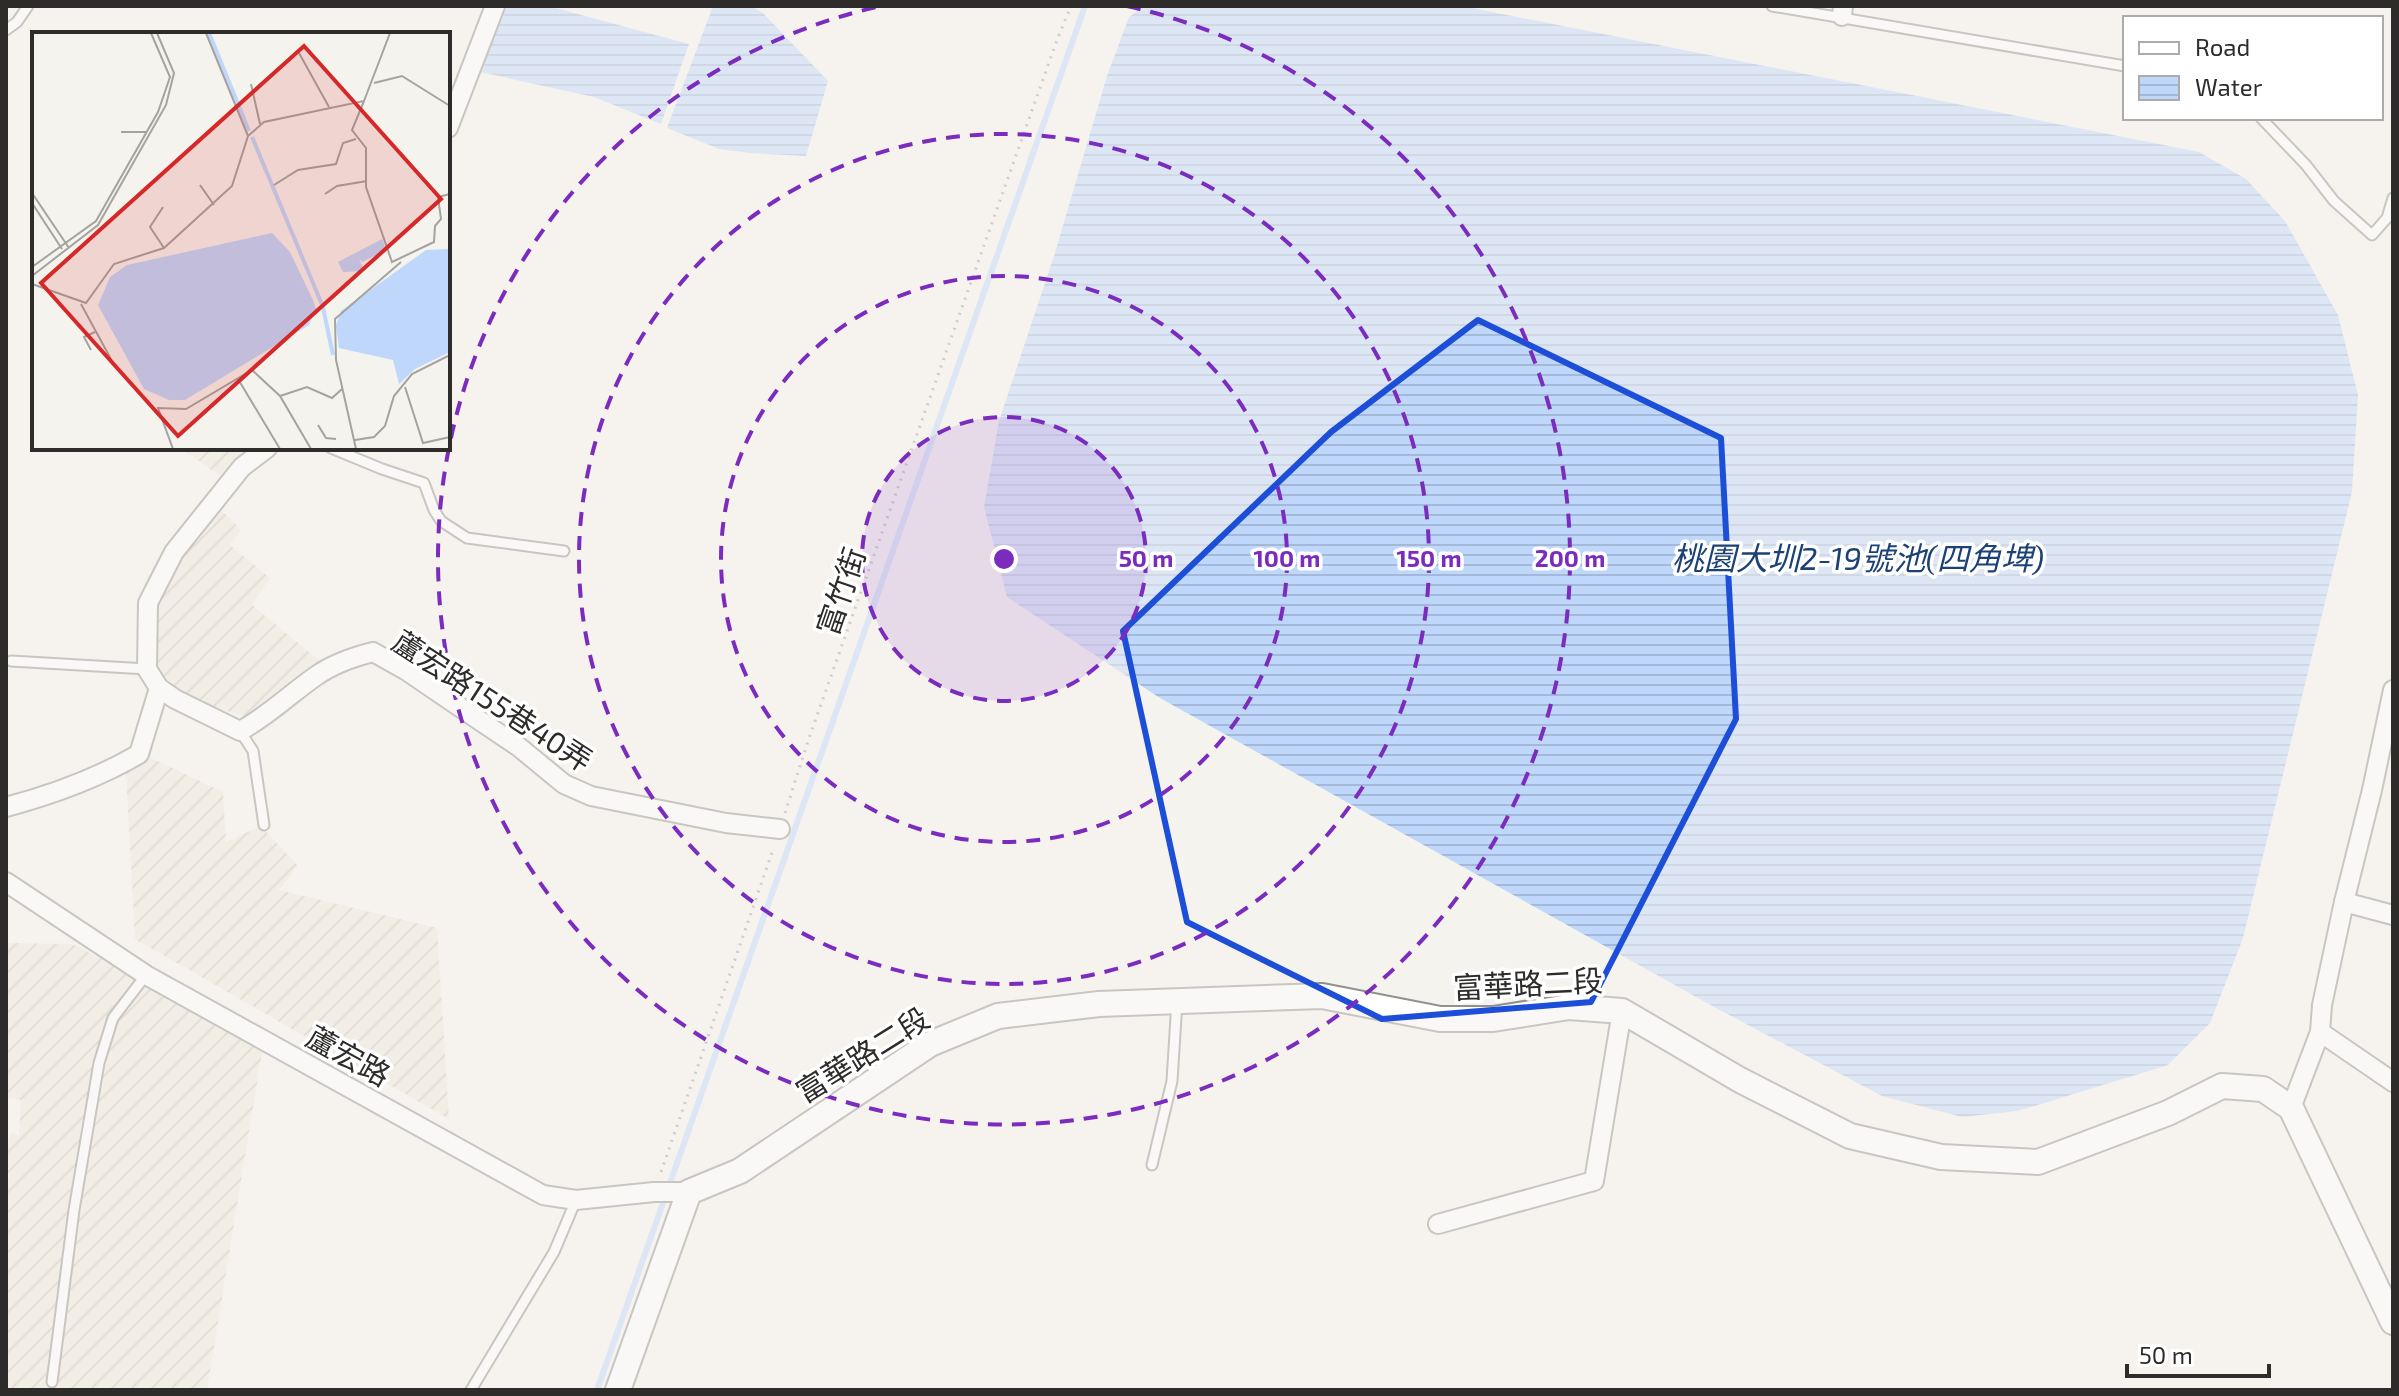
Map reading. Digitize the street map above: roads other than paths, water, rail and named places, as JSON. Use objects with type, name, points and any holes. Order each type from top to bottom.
[{"type":"street","points":[[450,123],[495,6]]},
{"type":"street","points":[[240,731],[159,688],[147,669],[148,603],[174,552],[242,467],[264,450]]},
{"type":"street","name":"蘆宏路155巷40弄","points":[[240,731],[264,718],[317,675],[348,659],[373,652],[485,723],[564,784],[591,796],[726,823],[780,829]]},
{"type":"street","points":[[6,807],[41,797],[125,763],[139,754],[159,688]]},
{"type":"street","points":[[2393,690],[2322,1005],[2320,1032],[2291,1108],[2393,1322]]},
{"type":"street","name":"蘆宏路","points":[[6,882],[146,975],[543,1195],[576,1200],[669,1192]]},
{"type":"street","points":[[2344,902],[2393,915]]},
{"type":"street","name":"富華路二段","points":[[669,1192],[740,1171],[930,1044],[998,1016],[1099,1004],[1322,996],[1440,1019],[1493,1019],[1569,1007],[1622,1011],[1740,1080],[1850,1136],[1941,1157],[2038,1162],[2168,1113],[2222,1086],[2263,1089],[2291,1108]]},
{"type":"street","points":[[1438,1224],[1594,1181],[1622,1011]]},
{"type":"street","points":[[2320,1032],[2393,1082]]},
{"type":"street","points":[[618,1390],[669,1192]]},
{"type":"lane","points":[[6,30],[17,22],[28,6]]},
{"type":"lane","points":[[1772,6],[1843,11],[2123,66]]},
{"type":"lane","points":[[2263,120],[2306,165],[2334,201],[2372,235],[2387,218],[2393,198]]},
{"type":"lane","points":[[336,450],[424,483],[441,521],[467,538],[564,551]]},
{"type":"lane","points":[[11,661],[147,669]]},
{"type":"lane","points":[[240,731],[253,751],[264,825]]},
{"type":"lane","points":[[52,1382],[74,1210],[99,1063],[113,1018],[146,975]]},
{"type":"lane","points":[[1152,1165],[1172,1081],[1177,1001]]},
{"type":"lane","points":[[471,1390],[554,1252],[576,1200]]},
{"type":"water","points":[[507,6],[548,6],[689,44],[661,124],[594,97],[480,72]]},
{"type":"water","points":[[713,6],[751,6],[763,13],[828,81],[806,156],[719,149],[667,128]]},
{"type":"water","name":"桃園大圳2-19號池(四角埤)","points":[[1144,6],[1462,6],[2199,152],[2246,179],[2285,221],[2338,315],[2358,395],[2352,492],[2243,938],[2210,1023],[2168,1065],[2018,1111],[1962,1117],[1882,1096],[1716,1008],[1160,698],[1007,597],[984,507],[999,421],[1054,256],[1107,76],[1129,17]]},
{"type":"waterway","points":[[597,1390],[1085,6]]}]
